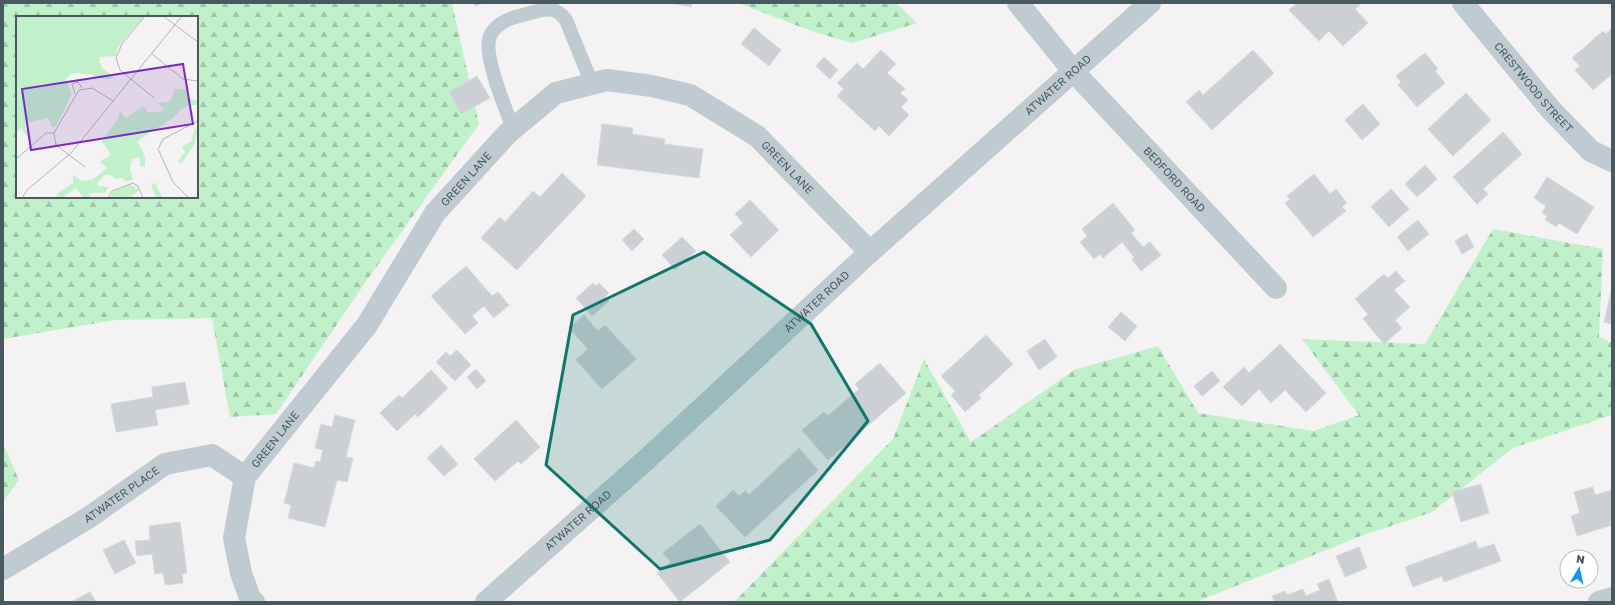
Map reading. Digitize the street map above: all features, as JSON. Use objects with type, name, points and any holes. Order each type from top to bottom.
[{"type":"street","name":"BEDFORD ROAD","points":[[1018,3],[1074,72],[1276,288]]},
{"type":"street","name":"ATWATER ROAD","points":[[486,602],[646,460],[870,252],[1150,3]]},
{"type":"street","name":"CRESTWOOD STREET","points":[[1463,3],[1551,110],[1591,151],[1612,160]]},
{"type":"street","name":"GREEN LANE","points":[[254,602],[250,598],[241,573],[234,538],[245,477],[367,325],[435,213],[513,128],[556,93],[607,80],[652,86],[690,95],[757,136],[870,252]]},
{"type":"street","name":"ATWATER PLACE","points":[[3,569],[88,518],[165,464],[212,455],[245,477]]},
{"type":"street","points":[[1599,602],[1612,598]]},
{"type":"lane","points":[[513,128],[496,83],[488,48],[491,34],[502,22],[545,9],[554,10],[562,14],[566,20],[592,84]]},
{"type":"highlighted area","points":[[704,252],[811,324],[868,421],[770,540],[660,569],[546,465],[573,315]]},
{"type":"green space","points":[[3,3],[452,3],[479,124],[367,280],[276,414],[230,417],[212,318],[115,320],[3,339]]},
{"type":"green space","points":[[738,3],[896,3],[917,23],[852,43],[814,32]]},
{"type":"green space","points":[[1493,229],[1603,249],[1599,337],[1612,343],[1612,415],[1513,448],[1432,512],[1361,536],[1196,602],[734,602],[893,439],[924,359],[971,442],[1074,370],[1158,346],[1198,413],[1314,431],[1359,415],[1302,339],[1425,344]]},
{"type":"green space","points":[[3,444],[19,480],[3,502]]},
{"type":"building","points":[[473,3],[484,3],[475,6]]},
{"type":"building","points":[[671,3],[692,3],[691,7]]},
{"type":"building","points":[[1297,3],[1362,3],[1355,9],[1368,23],[1343,46],[1329,31],[1319,41],[1289,10]]},
{"type":"building","points":[[754,28],[781,50],[769,66],[741,44]]},
{"type":"building","points":[[1612,28],[1612,74],[1593,90],[1575,70],[1580,66],[1572,58],[1603,31],[1606,34]]},
{"type":"building","points":[[881,50],[896,64],[887,73],[905,89],[900,93],[908,100],[901,107],[909,115],[889,136],[879,126],[875,131],[837,96],[844,89],[837,83],[857,63],[863,69]]},
{"type":"building","points":[[1253,50],[1274,73],[1212,130],[1186,102],[1199,90],[1203,95]]},
{"type":"building","points":[[1425,53],[1438,69],[1435,71],[1445,83],[1417,107],[1398,85],[1401,82],[1396,76]]},
{"type":"building","points":[[824,57],[838,70],[830,79],[816,66]]},
{"type":"building","points":[[477,76],[490,98],[461,114],[449,92]]},
{"type":"building","points":[[1466,93],[1491,120],[1453,156],[1428,129]]},
{"type":"building","points":[[1363,104],[1380,124],[1362,140],[1345,120]]},
{"type":"building","points":[[602,124],[633,128],[632,134],[665,139],[664,144],[703,149],[699,178],[597,165]]},
{"type":"building","points":[[1503,132],[1522,154],[1483,189],[1488,194],[1477,204],[1453,177]]},
{"type":"building","points":[[1425,165],[1437,179],[1417,197],[1405,184]]},
{"type":"building","points":[[562,173],[586,196],[517,270],[481,238],[500,217],[505,222],[533,191],[540,197]]},
{"type":"building","points":[[1314,174],[1330,194],[1336,189],[1347,203],[1342,207],[1346,211],[1313,237],[1285,203],[1290,199],[1287,196]]},
{"type":"building","points":[[1547,177],[1594,207],[1577,234],[1559,223],[1556,227],[1545,220],[1547,216],[1542,213],[1546,206],[1534,198]]},
{"type":"building","points":[[1391,189],[1409,209],[1389,227],[1371,207]]},
{"type":"building","points":[[750,200],[779,230],[751,257],[730,235],[743,223],[735,214]]},
{"type":"building","points":[[1113,203],[1135,230],[1131,233],[1143,247],[1150,242],[1161,255],[1141,271],[1132,260],[1134,257],[1122,242],[1103,258],[1100,254],[1094,259],[1080,242],[1087,236],[1082,229]]},
{"type":"building","points":[[1418,220],[1429,234],[1408,251],[1397,237]]},
{"type":"building","points":[[634,229],[644,239],[632,251],[622,240]]},
{"type":"building","points":[[1467,234],[1474,247],[1462,254],[1455,241]]},
{"type":"building","points":[[682,237],[696,251],[675,270],[662,255]]},
{"type":"building","points":[[466,266],[492,296],[498,292],[509,305],[494,318],[484,306],[472,316],[478,323],[465,334],[431,296]]},
{"type":"building","points":[[1396,271],[1405,281],[1394,290],[1410,307],[1395,320],[1402,328],[1384,344],[1363,319],[1368,314],[1355,299],[1384,274],[1388,278]]},
{"type":"building","points":[[593,283],[595,286],[599,283],[609,293],[605,297],[609,301],[592,316],[576,298]]},
{"type":"building","points":[[1612,292],[1612,324],[1604,322]]},
{"type":"building","points":[[1121,312],[1137,326],[1125,341],[1108,327]]},
{"type":"building","points":[[584,315],[598,331],[605,325],[636,359],[602,389],[576,360],[588,349],[569,328]]},
{"type":"building","points":[[986,335],[1013,364],[979,395],[981,398],[965,412],[951,395],[955,391],[941,376]]},
{"type":"building","points":[[1045,339],[1057,357],[1039,370],[1027,351]]},
{"type":"building","points":[[1280,344],[1326,393],[1306,412],[1285,390],[1271,403],[1259,389],[1242,406],[1223,387],[1244,367],[1249,373]]},
{"type":"building","points":[[457,350],[471,365],[455,381],[436,362],[446,352],[450,356]]},
{"type":"building","points":[[880,363],[906,393],[828,460],[802,430],[824,412],[828,416],[859,389],[855,384]]},
{"type":"building","points":[[476,369],[486,381],[477,389],[467,377]]},
{"type":"building","points":[[431,370],[448,388],[418,417],[415,414],[397,431],[380,413],[399,395],[402,398]]},
{"type":"building","points":[[1212,371],[1220,381],[1202,396],[1194,386]]},
{"type":"building","points":[[185,382],[189,404],[155,410],[158,425],[116,432],[111,404],[153,397],[152,387]]},
{"type":"building","points":[[335,415],[355,420],[346,457],[353,458],[347,482],[337,480],[325,527],[288,518],[291,505],[284,503],[294,463],[314,468],[316,461],[320,462],[323,450],[315,448],[321,424],[332,427]]},
{"type":"building","points":[[516,420],[540,447],[521,464],[518,461],[495,481],[474,459]]},
{"type":"building","points":[[441,445],[458,464],[444,476],[427,458]]},
{"type":"building","points":[[799,448],[818,470],[745,537],[716,506],[733,490],[739,496],[745,491],[749,495]]},
{"type":"building","points":[[1481,484],[1489,513],[1461,522],[1452,492]]},
{"type":"building","points":[[1593,487],[1595,495],[1612,490],[1612,525],[1577,536],[1571,516],[1580,513],[1574,492]]},
{"type":"building","points":[[180,522],[187,573],[182,574],[183,583],[165,585],[163,573],[155,574],[152,554],[137,556],[135,541],[150,540],[149,526]]},
{"type":"building","points":[[700,524],[730,562],[680,602],[657,573],[671,562],[663,553]]},
{"type":"building","points":[[124,540],[136,563],[115,574],[103,550]]},
{"type":"building","points":[[1476,541],[1478,549],[1494,544],[1501,561],[1444,582],[1442,576],[1413,587],[1405,567]]},
{"type":"building","points":[[1359,547],[1367,568],[1345,577],[1336,556]]},
{"type":"building","points":[[1329,579],[1338,602],[1275,602],[1272,596],[1285,591],[1287,595],[1303,589],[1306,596],[1320,590],[1317,584]]},
{"type":"building","points":[[90,592],[96,602],[71,602]]}]
